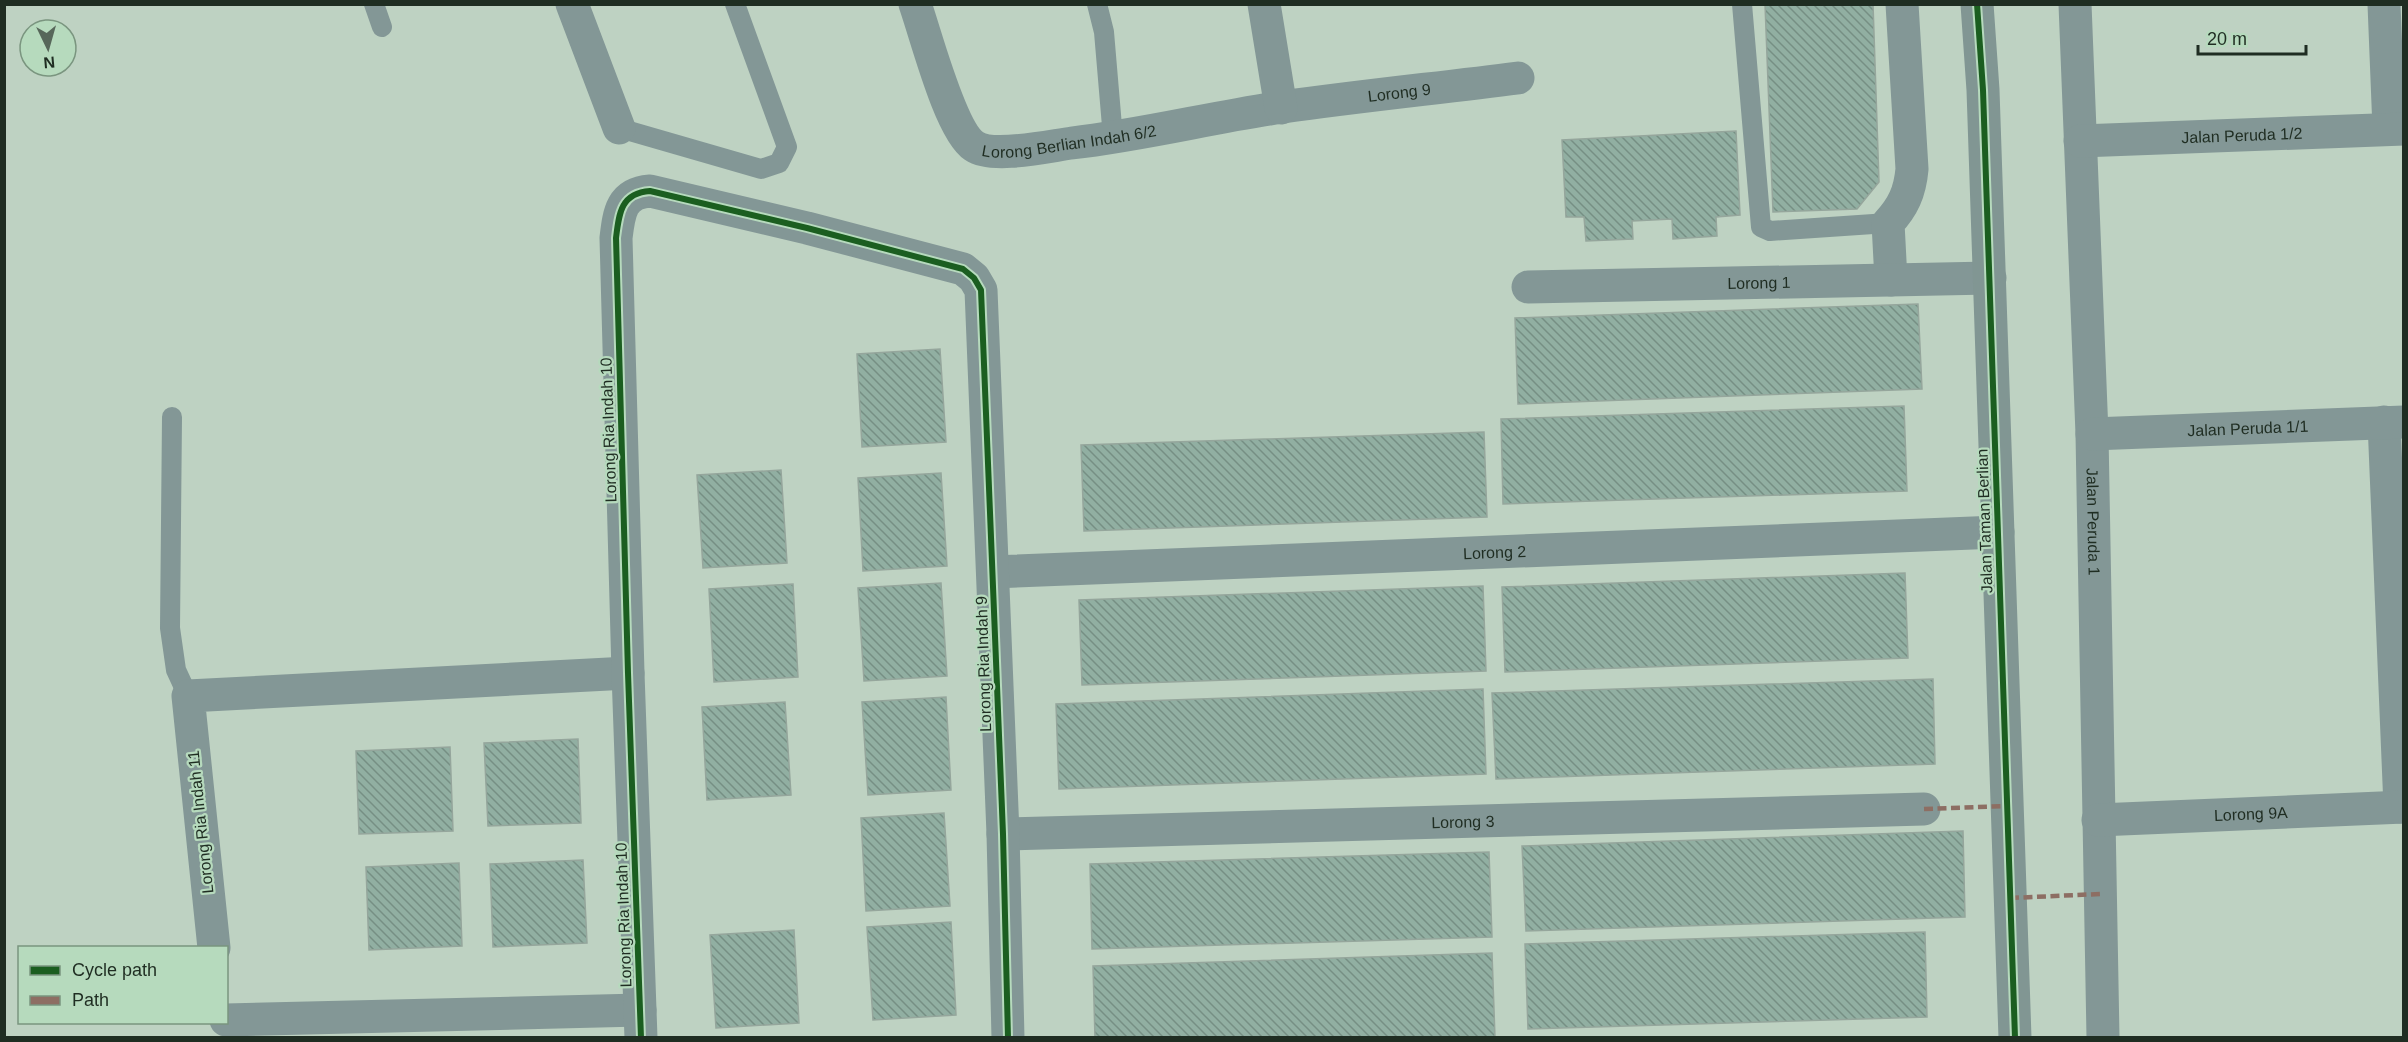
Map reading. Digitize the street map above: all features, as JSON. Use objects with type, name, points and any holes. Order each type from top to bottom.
[{"type":"street","points":[[572,4],[619,128]]},
{"type":"street","name":"Lorong Berlian Indah 6/2","points":[[915,4],[962,134],[972,145],[983,151],[1004,151],[1113,138],[1281,108]]},
{"type":"street","points":[[1264,4],[1281,108]]},
{"type":"street","points":[[1891,280],[1888,223],[1901,210],[1911,177],[1902,4]]},
{"type":"street","name":"Jalan Taman Berlian","points":[[1977,4],[1990,278],[2015,1038]]},
{"type":"street","name":"Jalan Peruda 1","points":[[2075,4],[2092,434],[2103,1038]]},
{"type":"street","points":[[2384,4],[2396,129]]},
{"type":"street","name":"Lorong 9","points":[[1281,108],[1518,78]]},
{"type":"street","name":"Jalan Peruda 1/2","points":[[2080,141],[2396,129]]},
{"type":"street","name":"Lorong Ria Indah 10","points":[[641,1024],[628,673],[616,238],[619,214],[626,201],[637,192],[650,191],[807,228],[963,269],[974,278],[981,290]]},
{"type":"street","name":"Lorong 1","points":[[1527,287],[1990,278]]},
{"type":"street","name":"Lorong Ria Indah 9","points":[[981,290],[1003,834],[1008,1038]]},
{"type":"street","points":[[2394,422],[2402,807]]},
{"type":"street","name":"Jalan Peruda 1/1","points":[[2092,434],[2394,422]]},
{"type":"street","name":"Lorong 2","points":[[993,572],[1998,532]]},
{"type":"street","points":[[188,696],[628,673]]},
{"type":"street","name":"Lorong Ria Indah 11","points":[[188,696],[214,946]]},
{"type":"street","name":"Lorong 9A","points":[[2098,820],[2402,807]]},
{"type":"street","name":"Lorong 3","points":[[1003,834],[1923,809]]},
{"type":"street","points":[[228,1020],[641,1024]]},
{"type":"lane","points":[[374,4],[382,27]]},
{"type":"lane","points":[[619,128],[761,169],[779,163],[788,147],[735,4]]},
{"type":"lane","points":[[1097,4],[1104,32],[1113,138]]},
{"type":"lane","points":[[1742,4],[1761,227],[1770,231],[1888,223]]},
{"type":"lane","points":[[172,417],[170,628],[176,670],[188,696]]},
{"type":"building","points":[[1765,4],[1873,4],[1879,182],[1857,209],[1773,212]]},
{"type":"building","points":[[1736,131],[1740,215],[1716,217],[1717,236],[1673,239],[1672,219],[1632,221],[1633,239],[1586,241],[1584,217],[1566,217],[1562,140]]},
{"type":"building","points":[[1918,304],[1922,389],[1518,404],[1515,318]]},
{"type":"building","points":[[940,349],[946,442],[862,447],[857,354]]},
{"type":"building","points":[[1904,406],[1907,491],[1503,504],[1501,419]]},
{"type":"building","points":[[1484,432],[1487,517],[1084,531],[1081,445]]},
{"type":"building","points":[[781,470],[787,563],[703,568],[697,475]]},
{"type":"building","points":[[941,473],[947,566],[863,571],[858,478]]},
{"type":"building","points":[[1905,573],[1908,658],[1505,672],[1502,587]]},
{"type":"building","points":[[941,583],[947,676],[864,681],[858,588]]},
{"type":"building","points":[[793,584],[798,677],[714,682],[709,589]]},
{"type":"building","points":[[1483,586],[1486,671],[1082,685],[1079,600]]},
{"type":"building","points":[[1933,679],[1935,764],[1496,779],[1492,693]]},
{"type":"building","points":[[1483,689],[1486,774],[1059,789],[1056,704]]},
{"type":"building","points":[[946,697],[951,790],[868,795],[862,702]]},
{"type":"building","points":[[785,702],[791,795],[707,800],[702,707]]},
{"type":"building","points":[[578,739],[581,823],[488,826],[484,743]]},
{"type":"building","points":[[450,747],[453,831],[359,834],[356,751]]},
{"type":"building","points":[[944,813],[950,906],[866,911],[861,818]]},
{"type":"building","points":[[1963,831],[1965,917],[1526,931],[1522,846]]},
{"type":"building","points":[[1489,852],[1492,937],[1092,949],[1090,864]]},
{"type":"building","points":[[583,860],[587,943],[493,947],[490,864]]},
{"type":"building","points":[[459,863],[462,946],[369,950],[366,867]]},
{"type":"building","points":[[951,922],[956,1015],[873,1020],[867,927]]},
{"type":"building","points":[[794,930],[799,1023],[716,1028],[710,935]]},
{"type":"building","points":[[1925,932],[1927,1017],[1528,1029],[1525,944]]},
{"type":"building","points":[[1492,953],[1495,1038],[1095,1038],[1093,966]]},
{"type":"marked path","points":[[1924,809],[2007,806]]},
{"type":"marked path","points":[[2010,898],[2100,894]]},
{"type":"cycle path","points":[[1977,4],[1983,90],[2015,1038]]},
{"type":"cycle path","points":[[641,1038],[616,238],[620,213],[627,200],[650,191],[807,228],[963,269],[974,278],[981,290],[1003,834],[1008,1038]]}]
